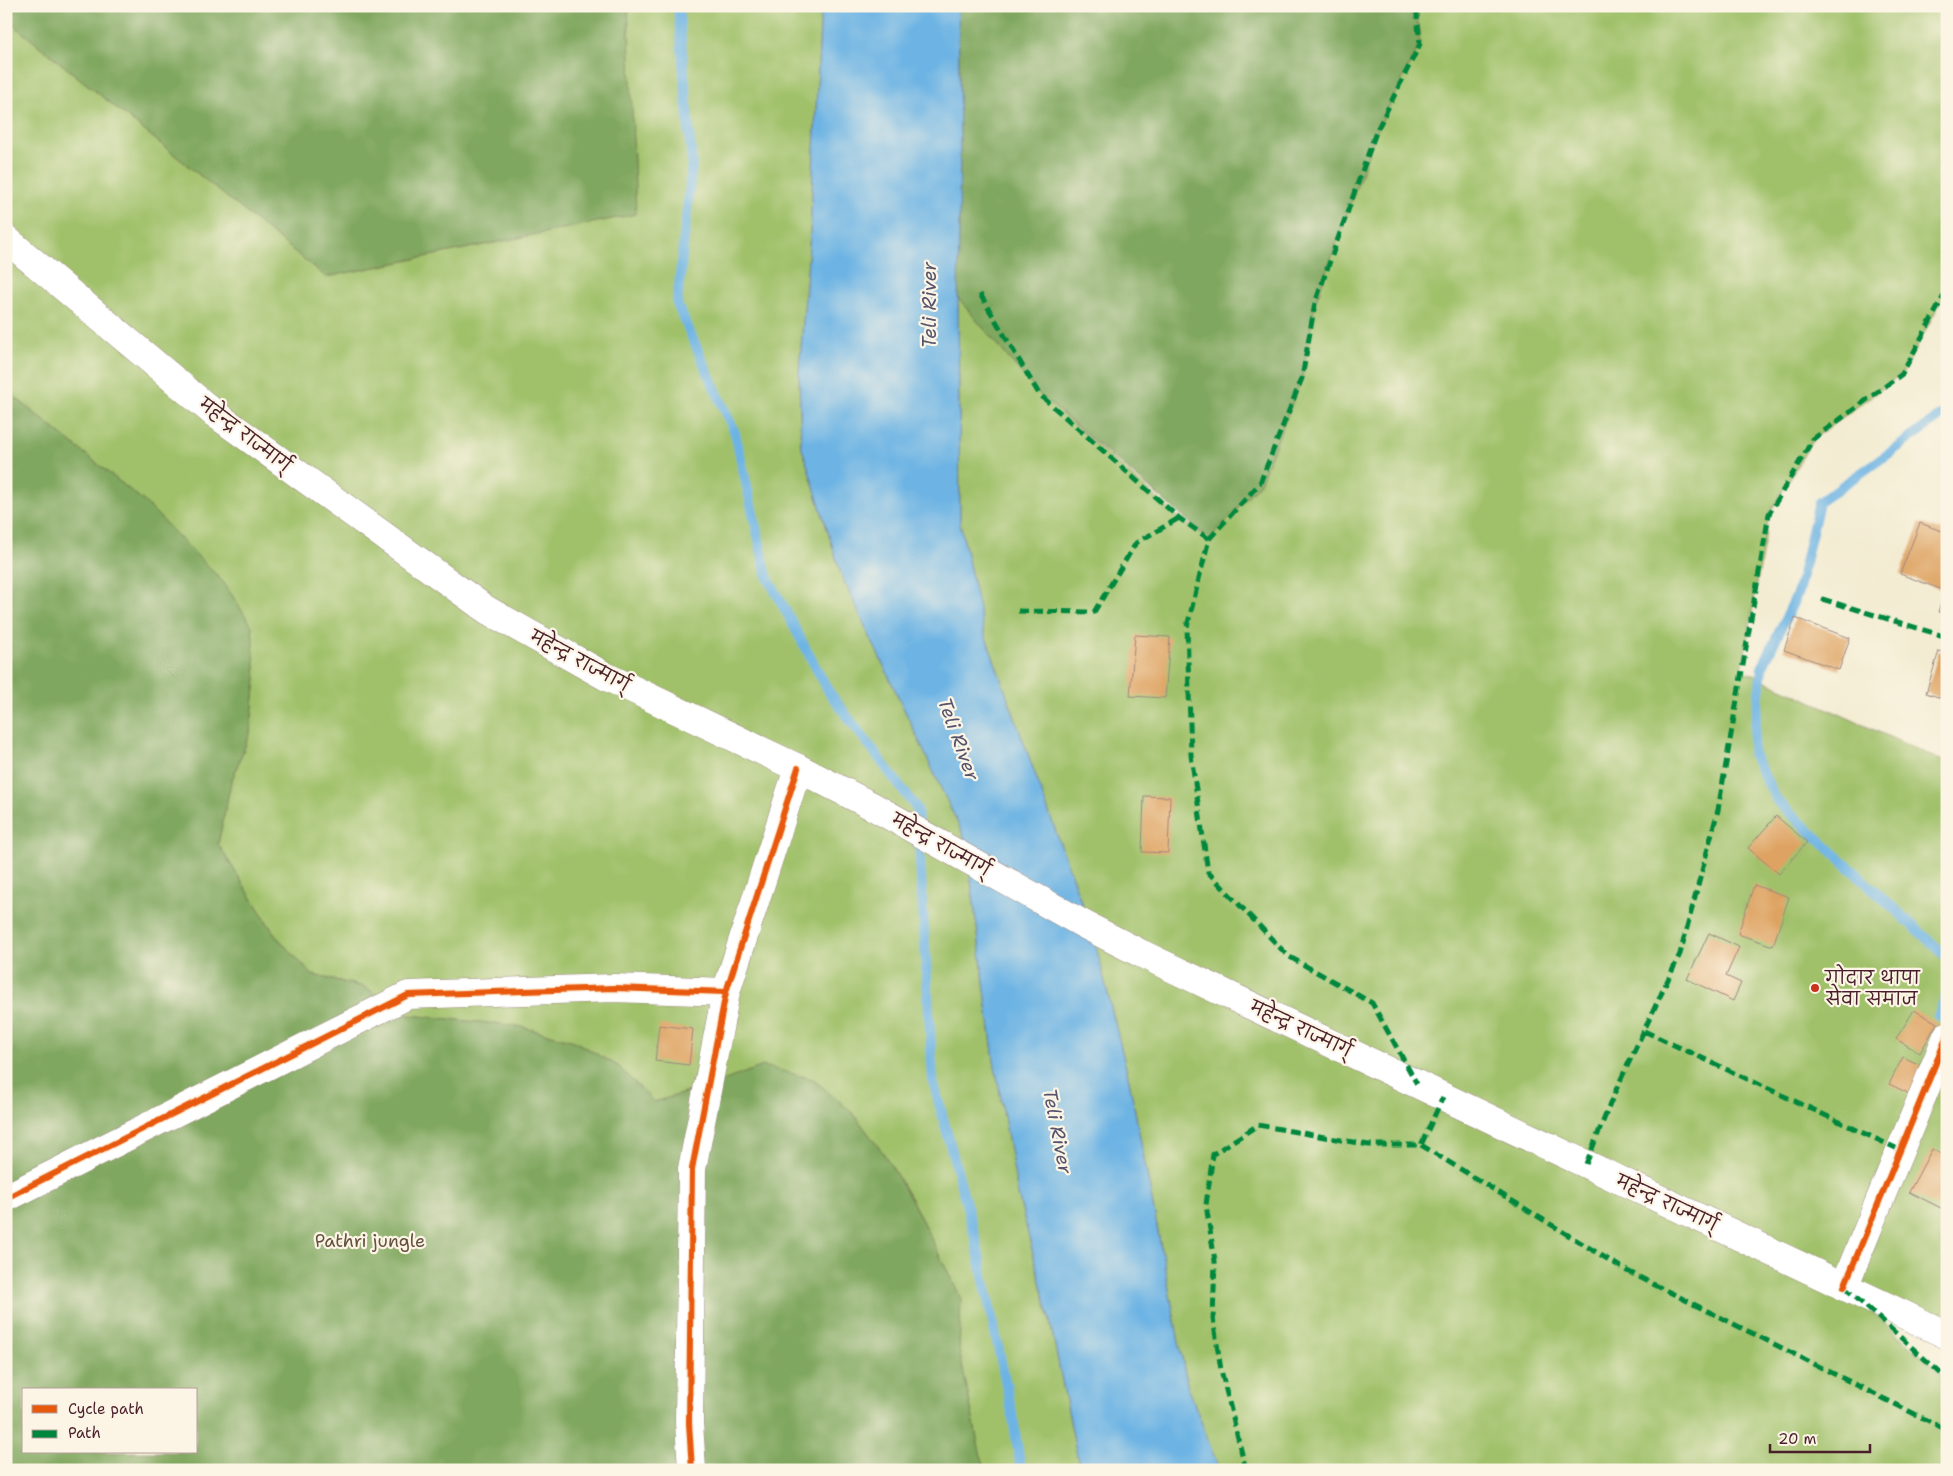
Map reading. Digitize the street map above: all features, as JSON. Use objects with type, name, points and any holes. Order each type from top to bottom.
[{"type":"main road","name":"महेन्द्र राज्मार्ग्","points":[[6,239],[215,414],[487,610],[604,676],[798,768],[872,806],[1085,925],[1142,954],[1947,1336]]},
{"type":"main road","points":[[692,1470],[689,1423],[692,1169],[726,992],[798,768]]},
{"type":"main road","points":[[6,1198],[408,995],[614,988],[726,992]]},
{"type":"main road","points":[[1844,1287],[1947,1036]]},
{"type":"green space","points":[[6,6],[628,6],[636,214],[326,277],[6,19]]},
{"type":"green space","points":[[628,6],[821,6],[810,234],[799,373],[801,445],[842,577],[966,841],[994,1060],[1018,1194],[1050,1321],[1080,1470],[986,1470],[980,1453],[959,1350],[961,1298],[912,1201],[884,1154],[709,1086],[654,1102],[618,1066],[574,1041],[518,1026],[408,1015],[365,987],[312,975],[275,935],[218,844],[231,782],[250,733],[256,679],[146,503],[6,390],[6,19],[326,277],[635,214]]},
{"type":"green space","points":[[958,6],[1416,6],[1420,44],[1376,132],[1315,303],[1302,378],[1260,483],[1209,539],[1039,394],[958,298],[960,145]]},
{"type":"green space","points":[[1416,6],[1947,6],[1947,290],[1902,374],[1813,439],[1769,514],[1742,670],[1947,763],[1947,1335],[1846,1288],[1947,1379],[1947,1470],[1219,1470],[1187,1384],[1129,1080],[1094,938],[984,632],[960,523],[958,298],[1039,394],[1179,518],[1209,539],[1260,483],[1302,378],[1315,303],[1376,132],[1420,44]]},
{"type":"green space","name":"Pathri jungle","points":[[6,390],[146,503],[224,583],[252,626],[256,679],[250,733],[231,782],[218,844],[275,935],[312,975],[365,987],[408,1015],[518,1026],[574,1041],[618,1066],[654,1102],[709,1086],[763,1066],[813,1079],[852,1112],[884,1154],[912,1201],[961,1298],[959,1350],[980,1453],[986,1470],[6,1470]]},
{"type":"water","name":"Teli River","points":[[821,6],[958,6],[960,523],[984,632],[1094,938],[1129,1080],[1187,1384],[1219,1470],[1080,1470],[1050,1321],[1018,1194],[994,1060],[966,841],[842,577],[801,445],[799,373],[810,234]]},
{"type":"building","points":[[1920,523],[1947,533],[1947,571],[1940,589],[1900,574]]},
{"type":"building","points":[[1947,587],[1947,614],[1938,612]]},
{"type":"building","points":[[1795,618],[1850,638],[1839,670],[1784,650]]},
{"type":"building","points":[[1135,635],[1170,637],[1165,698],[1130,696]]},
{"type":"building","points":[[1939,651],[1947,653],[1947,700],[1926,693]]},
{"type":"building","points":[[1144,796],[1170,797],[1168,853],[1142,852]]},
{"type":"building","points":[[1776,816],[1807,842],[1779,874],[1748,848]]},
{"type":"building","points":[[1754,885],[1789,897],[1773,946],[1738,934]]},
{"type":"building","points":[[1709,933],[1739,947],[1726,976],[1741,983],[1733,1001],[1687,979]]},
{"type":"building","points":[[1914,1010],[1937,1023],[1920,1053],[1896,1039]]},
{"type":"building","points":[[659,1025],[693,1029],[689,1065],[655,1061]]},
{"type":"building","points":[[1903,1057],[1927,1068],[1914,1096],[1889,1084]]},
{"type":"building","points":[[1932,1149],[1947,1157],[1947,1211],[1909,1192]]},
{"type":"waterway","points":[[678,6],[692,163],[677,304],[735,433],[767,576],[829,692],[917,809],[933,1081],[975,1237],[1013,1418],[1021,1470]]},
{"type":"waterway","points":[[1947,411],[1819,502],[1798,592],[1762,668],[1752,752],[1777,801],[1947,957]]},
{"type":"waterway","points":[[1938,1016],[1947,995]]},
{"type":"marked path","points":[[1209,539],[1260,483],[1302,378],[1315,303],[1376,132],[1420,44],[1416,6]]},
{"type":"marked path","points":[[1586,1164],[1614,1094],[1680,954],[1718,810],[1769,514],[1813,439],[1902,374],[1947,290]]},
{"type":"marked path","points":[[980,294],[1039,394],[1179,518],[1209,539],[1187,627],[1191,755],[1208,872],[1288,956],[1372,1003],[1417,1084]]},
{"type":"marked path","points":[[1018,611],[1094,612],[1136,543],[1179,518]]},
{"type":"marked path","points":[[1822,599],[1947,637]]},
{"type":"marked path","points":[[1644,1031],[1900,1150]]},
{"type":"marked path","points":[[1246,1470],[1221,1370],[1213,1318],[1215,1261],[1206,1205],[1213,1154],[1258,1125],[1369,1145],[1421,1145],[1443,1097]]},
{"type":"marked path","points":[[1421,1145],[1627,1271],[1947,1430]]},
{"type":"marked path","points":[[1844,1287],[1947,1379]]},
{"type":"cycle path","points":[[6,1198],[408,995],[614,988],[726,992],[798,768]]},
{"type":"cycle path","points":[[692,1470],[689,1423],[692,1169],[726,992]]},
{"type":"cycle path","points":[[1844,1287],[1947,1036]]},
{"type":"place","name":"गोदार थापा सेवा समाज","points":[[1815,988]]}]
